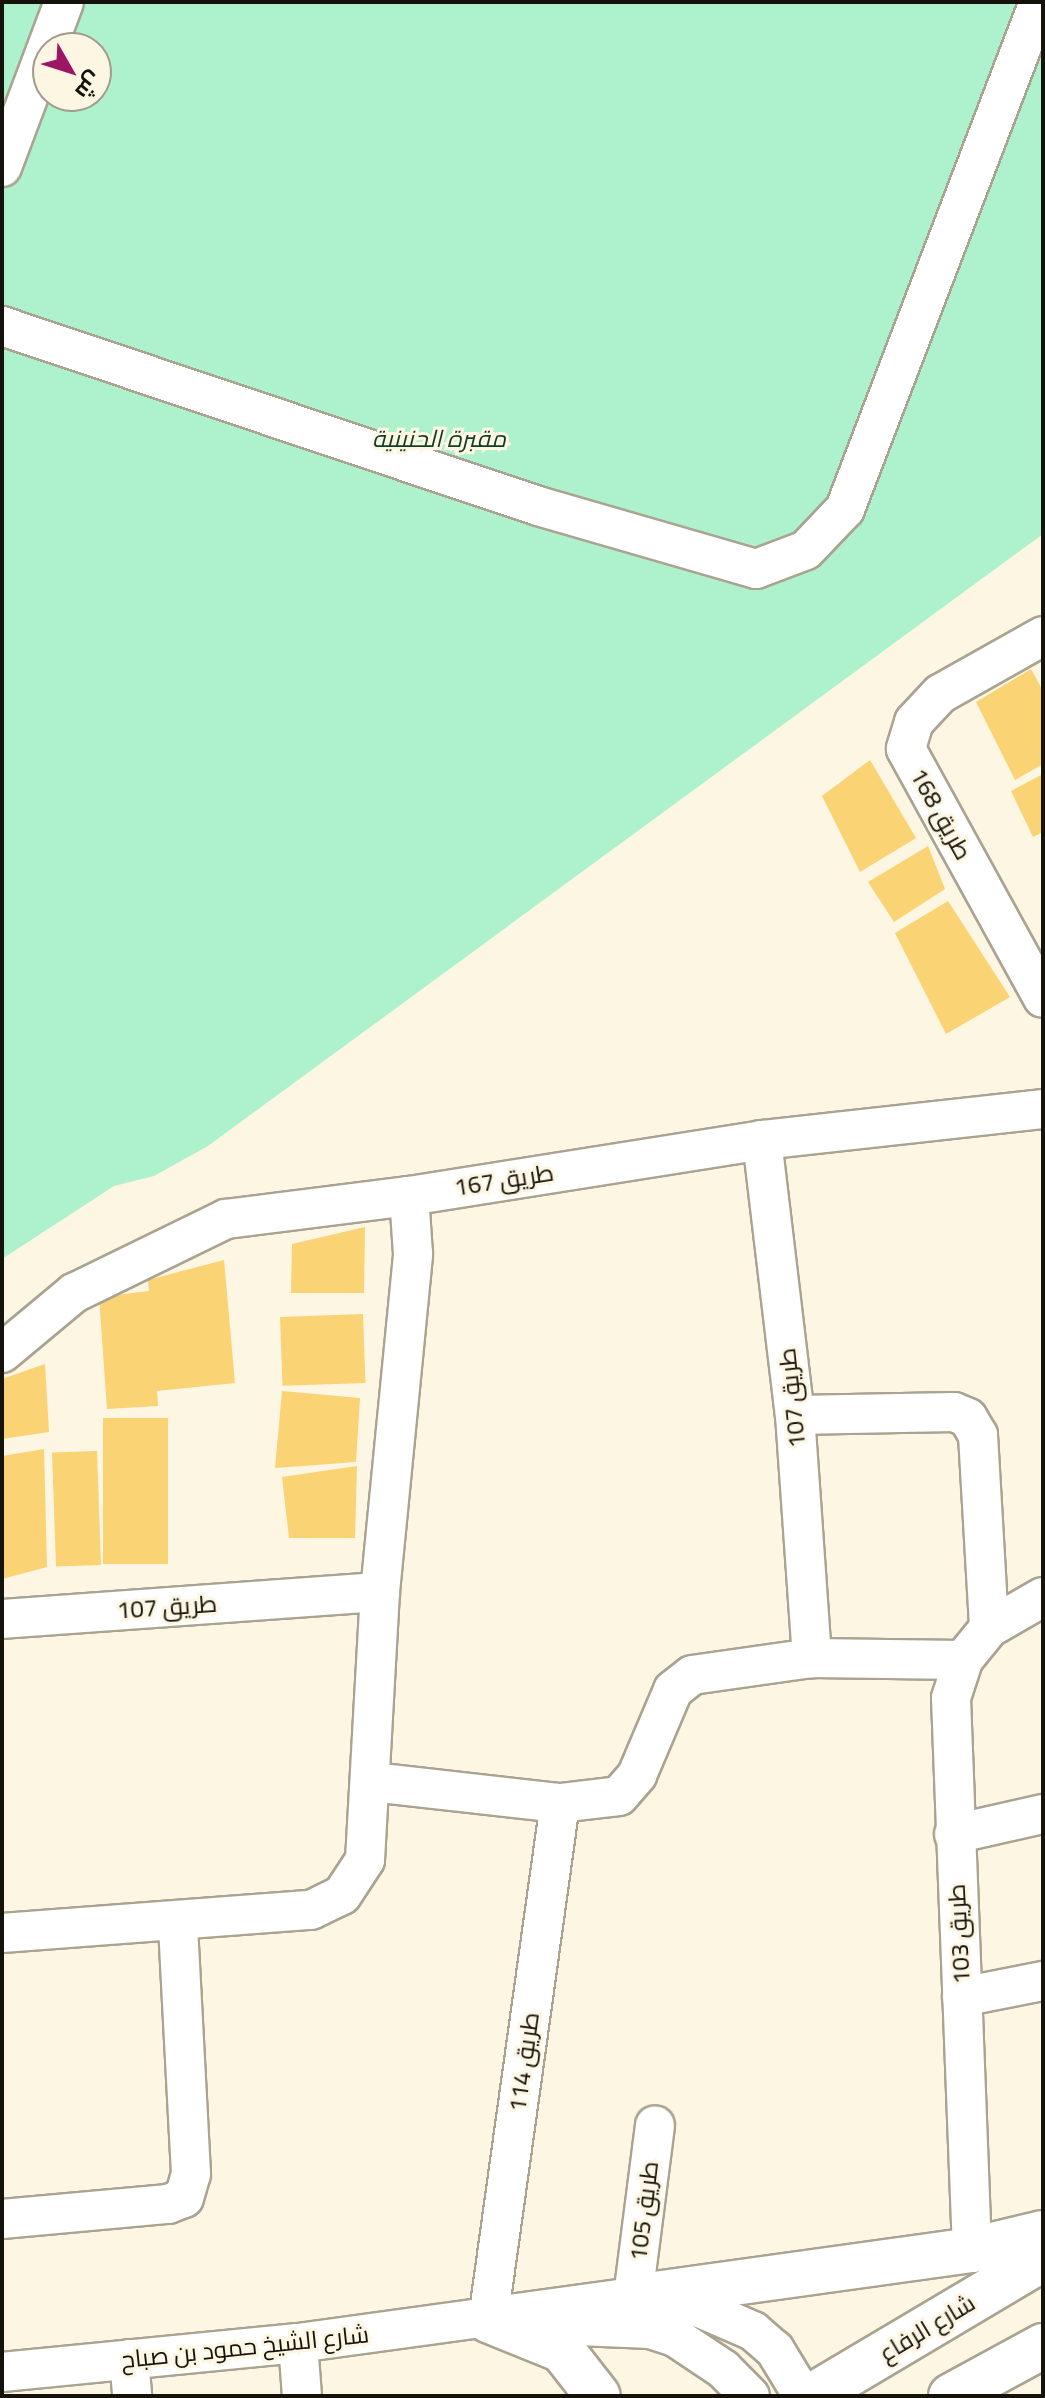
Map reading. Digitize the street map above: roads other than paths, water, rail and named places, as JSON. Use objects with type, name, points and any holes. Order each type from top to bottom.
[{"type":"main road","points":[[633,2297],[972,2250],[1043,2233]]},
{"type":"main road","name":"شارع الرفاع","points":[[812,2396],[1043,2259]]},
{"type":"main road","points":[[488,2320],[562,2350],[598,2396]]},
{"type":"main road","points":[[951,2396],[1043,2346]]},
{"type":"street","points":[[2,167],[64,2]]},
{"type":"street","points":[[2,326],[538,506],[756,569],[806,550],[845,509],[1039,2]]},
{"type":"street","name":"طريق 168","points":[[1043,636],[940,694],[914,722],[906,749],[1043,998]]},
{"type":"street","name":"طريق 167","points":[[2,1353],[74,1293],[226,1219],[409,1196],[762,1140],[1043,1109]]},
{"type":"street","name":"طريق 107","points":[[762,1140],[795,1415],[812,1658]]},
{"type":"street","points":[[2,1933],[311,1910],[342,1895],[365,1860],[372,1782],[380,1592],[413,1254],[409,1196]]},
{"type":"street","points":[[795,1415],[954,1412],[968,1418],[978,1435],[989,1628],[1043,1597]]},
{"type":"street","name":"طريق 107","points":[[2,1619],[380,1592]]},
{"type":"street","name":"طريق 103","points":[[972,2250],[951,1698],[963,1660],[989,1628]]},
{"type":"street","points":[[372,1782],[560,1803],[619,1796],[629,1786],[673,1690],[692,1675],[812,1658],[963,1660]]},
{"type":"street","name":"طريق 114","points":[[488,2320],[560,1803]]},
{"type":"street","points":[[954,1834],[1043,1814]]},
{"type":"street","points":[[2,2219],[168,2204],[184,2198],[191,2174],[178,1922]]},
{"type":"street","points":[[962,1997],[1043,1981]]},
{"type":"street","name":"طريق 105","points":[[633,2297],[655,2125]]},
{"type":"street","name":"شارع الشيخ حمود بن صباح","points":[[2,2372],[298,2343],[488,2320],[633,2297],[700,2308],[753,2331],[775,2350],[803,2396]]},
{"type":"street","name":"شارع الشيخ حمود بن صباح","points":[[488,2320],[650,2329],[702,2352],[750,2396]]},
{"type":"street","points":[[298,2343],[302,2396]]},
{"type":"street","points":[[129,2359],[132,2396]]},
{"type":"park label","name":"مقبرة الحنينية","points":[[439,439]]}]
